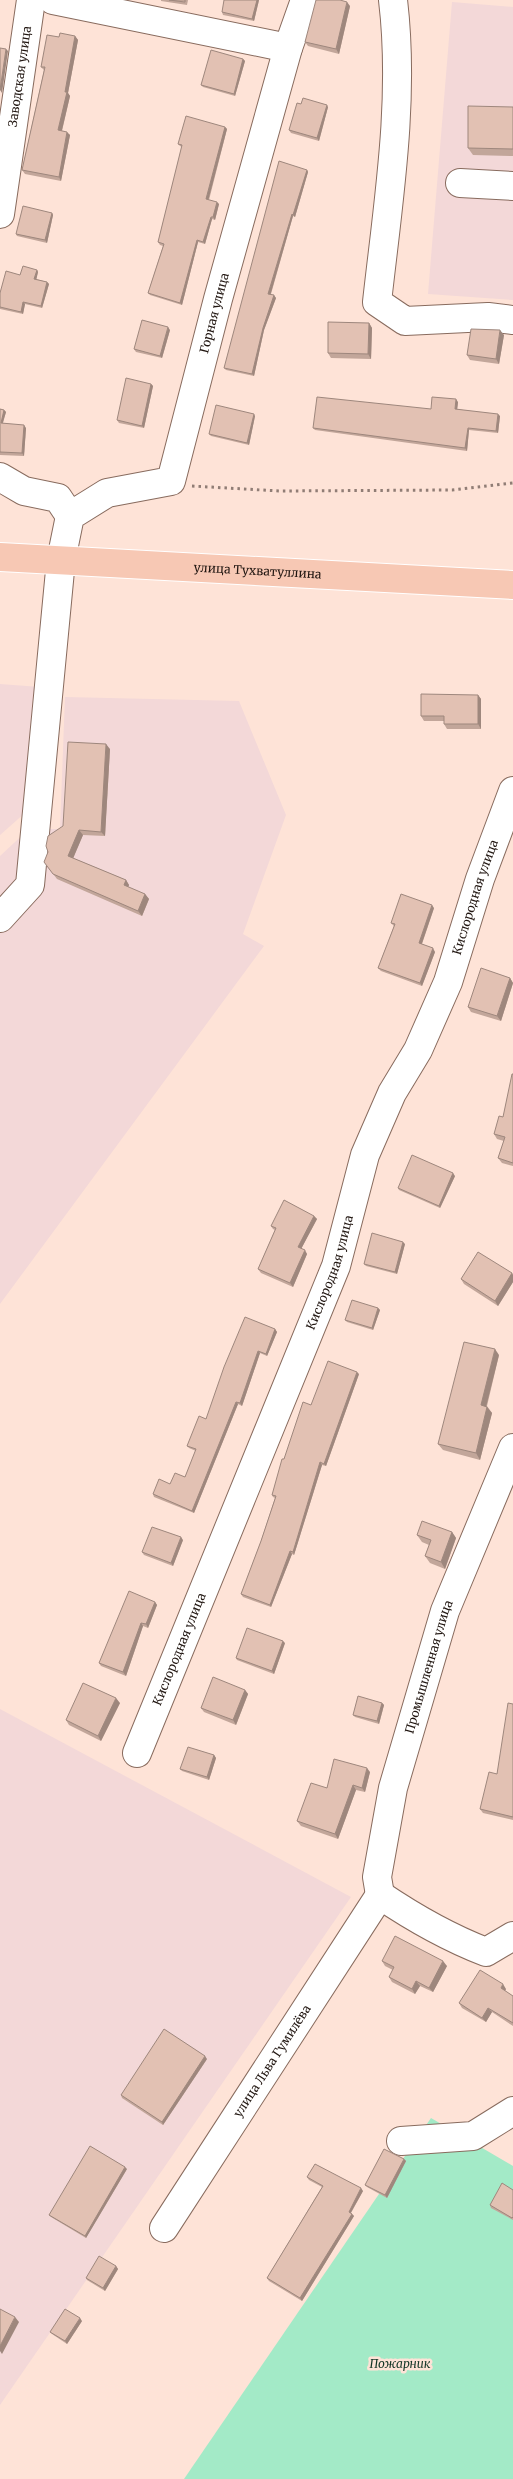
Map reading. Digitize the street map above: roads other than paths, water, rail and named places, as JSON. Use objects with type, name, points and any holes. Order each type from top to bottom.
[{"type":"main road","name":"улица Тухватуллина","points":[[0,557],[513,586]]},
{"type":"street","name":"Заводская улица","points":[[0,214],[31,0]]},
{"type":"street","points":[[52,0],[288,48]]},
{"type":"street","name":"Горная улица","points":[[70,516],[107,492],[172,481],[218,299],[288,48],[305,0]]},
{"type":"street","points":[[393,0],[397,34],[397,103],[377,302],[405,321],[488,317],[513,320]]},
{"type":"street","points":[[460,183],[513,186]]},
{"type":"street","points":[[0,477],[24,491],[58,498],[70,516],[61,560],[30,885],[0,918]]},
{"type":"street","name":"Кислородная улица","points":[[138,1752],[336,1266],[365,1155],[392,1093],[418,1050],[448,982],[480,879],[513,791]]},
{"type":"street","name":"Промышленная улица","points":[[380,1895],[377,1877],[393,1788],[444,1612],[513,1448]]},
{"type":"street","points":[[380,1895],[425,1925],[452,1939],[486,1952],[513,1936]]},
{"type":"street","name":"улица Льва Гумилёва","points":[[164,2228],[380,1895]]},
{"type":"street","points":[[401,2141],[473,2136],[513,2111]]},
{"type":"park label","name":"Пожарник","points":[[400,2364]]}]
